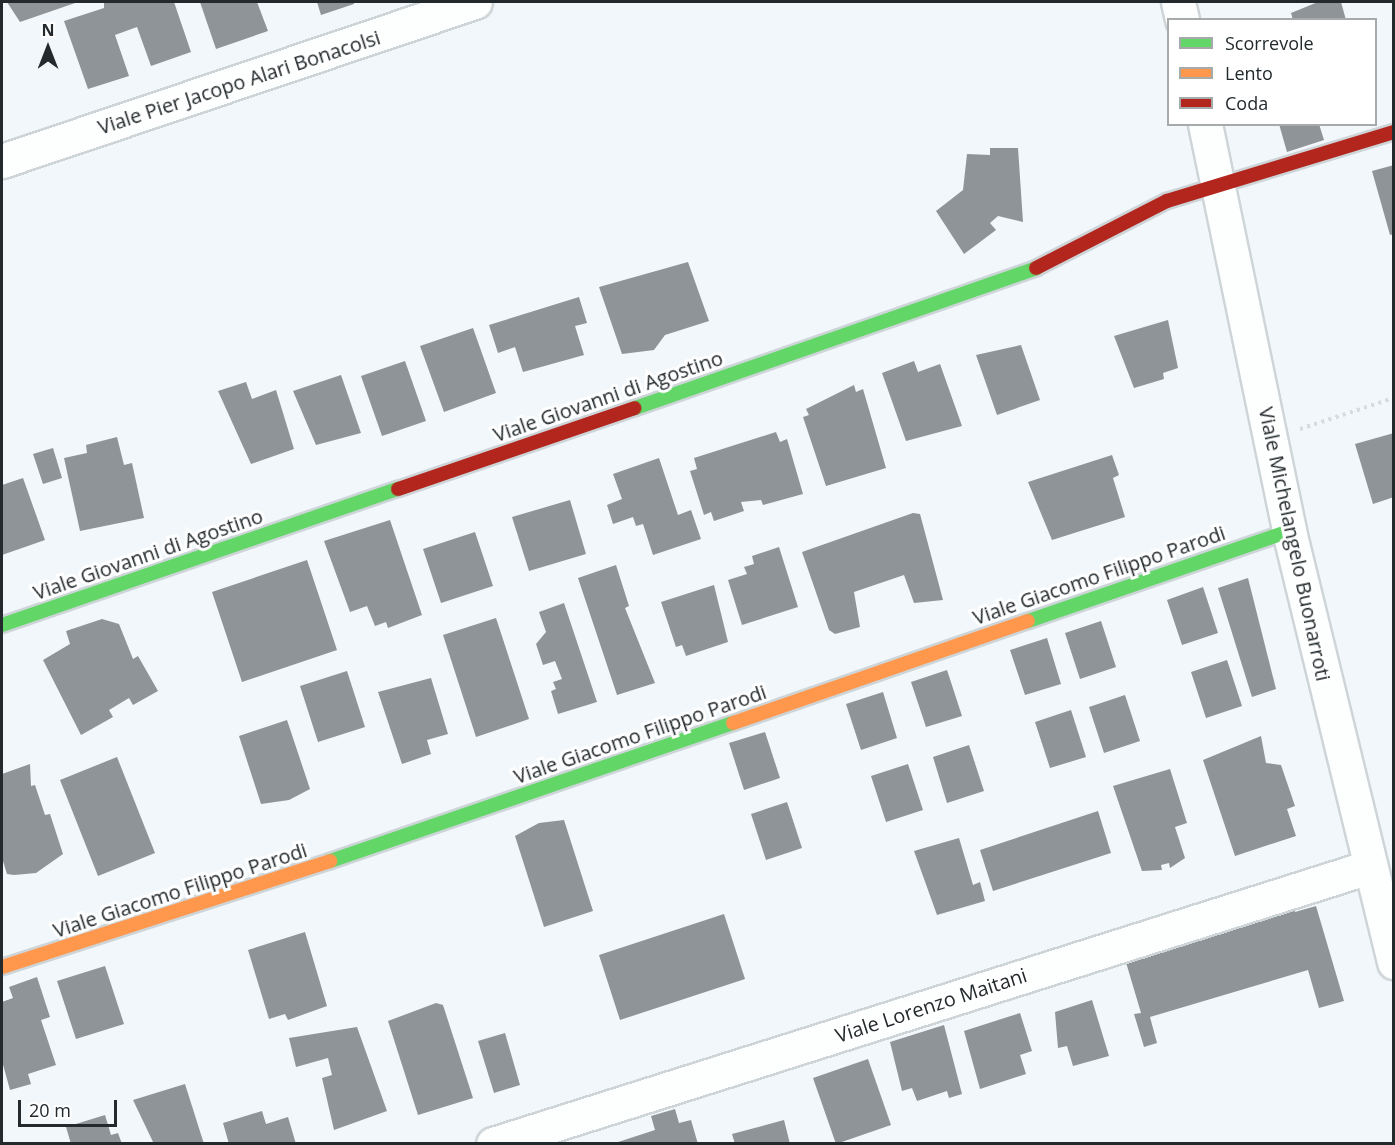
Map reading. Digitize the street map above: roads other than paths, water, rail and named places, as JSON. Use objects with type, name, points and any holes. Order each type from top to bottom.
[{"type":"street","name":"Viale Pier Jacopo Alari Bonacolsi","points":[[2,161],[476,2]]},
{"type":"street","points":[[1178,2],[1182,18]]},
{"type":"street","name":"Viale Michelangelo Buonarroti","points":[[1205,126],[1289,531],[1369,867],[1394,962]]},
{"type":"street","name":"Viale Giovanni di Agostino","points":[[2,625],[1024,274],[1150,208],[1394,132]]},
{"type":"street","name":"Viale Giacomo Filippo Parodi","points":[[2,968],[253,888],[1289,531]]},
{"type":"street","name":"Viale Lorenzo Maitani","points":[[493,1143],[1369,867]]}]
